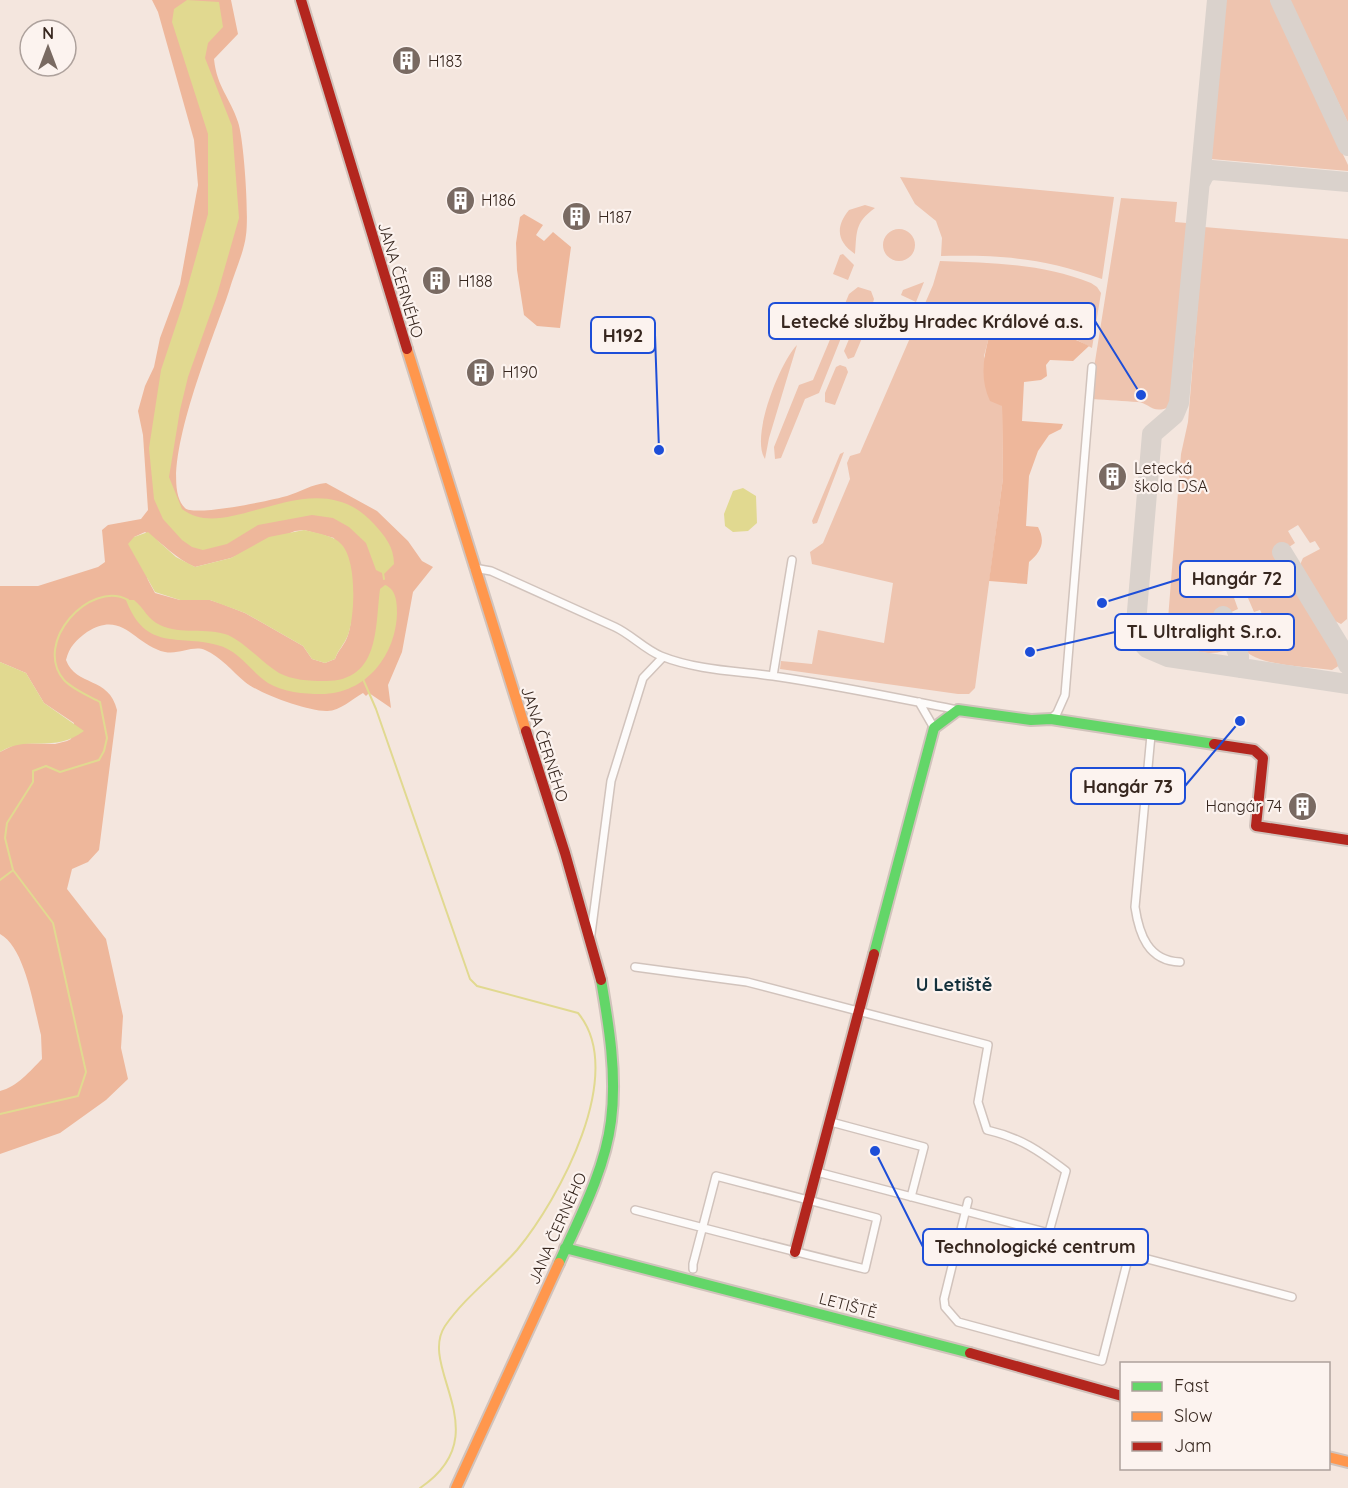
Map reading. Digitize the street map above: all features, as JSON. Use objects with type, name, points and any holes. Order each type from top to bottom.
[{"type":"street","name":"JANA ČERNÉHO","points":[[301,0],[474,568],[565,853],[604,994],[612,1042],[611,1121],[601,1164],[456,1488]]},
{"type":"street","points":[[1051,719],[1057,713],[1065,695],[1092,367]]},
{"type":"street","points":[[773,676],[792,560]]},
{"type":"street","points":[[474,568],[491,571],[630,634],[647,650],[663,657],[717,670],[773,676],[958,710],[1031,720],[1051,719],[1260,752],[1263,758],[1256,826],[1348,840]]},
{"type":"street","points":[[590,939],[611,781],[643,678],[663,657]]},
{"type":"street","points":[[919,702],[934,728]]},
{"type":"street","points":[[795,1252],[861,1011],[934,728],[958,710]]},
{"type":"street","points":[[1151,735],[1135,907],[1137,926],[1145,944],[1154,954],[1167,961],[1180,962]]},
{"type":"street","points":[[634,967],[747,982],[988,1045],[978,1101],[987,1130],[1024,1141],[1066,1171],[1049,1232]]},
{"type":"street","points":[[831,1122],[924,1148],[911,1197]]},
{"type":"street","points":[[817,1172],[1292,1297]]},
{"type":"street","points":[[635,1210],[703,1228],[795,1252],[865,1269],[877,1218],[809,1198],[716,1176],[703,1228],[693,1269]]},
{"type":"street","points":[[968,1201],[944,1299],[950,1314],[958,1322],[1102,1361],[1129,1255]]},
{"type":"street","name":"LETIŠTĚ","points":[[565,1248],[985,1357],[1120,1395]]},
{"type":"street","points":[[1330,1456],[1348,1462]]},
{"type":"shaded area","points":[[152,0],[231,0],[238,34],[214,59],[218,78],[238,122],[244,160],[246,195],[245,242],[190,402],[177,467],[177,492],[185,508],[203,510],[251,504],[287,496],[311,486],[326,483],[377,511],[408,541],[422,561],[433,567],[413,592],[402,652],[388,685],[391,708],[369,693],[366,696],[363,693],[331,711],[296,705],[252,687],[221,660],[205,650],[165,652],[145,643],[119,626],[110,624],[87,632],[74,644],[66,660],[71,669],[107,692],[113,699],[117,710],[99,850],[88,862],[72,869],[67,889],[106,939],[123,1016],[121,1048],[128,1079],[106,1100],[60,1133],[0,1154],[0,1091],[18,1082],[42,1059],[41,1035],[27,979],[16,951],[0,934],[0,752],[18,743],[55,744],[67,741],[71,739],[74,723],[44,703],[26,673],[0,662],[0,586],[38,586],[98,567],[105,562],[102,530],[108,525],[141,519],[148,510],[143,435],[138,411],[145,386],[154,367],[160,338],[180,284],[198,185],[194,140],[158,12]],"holes":[[[304,530],[334,538],[348,587],[351,623],[347,639],[335,659],[325,663],[312,659],[303,646],[245,613],[210,600],[180,600],[155,593],[148,580],[134,537],[145,532],[195,567],[231,558],[295,531]]]},
{"type":"shaded area","points":[[187,0],[219,2],[223,27],[208,43],[205,58],[232,126],[239,218],[217,295],[188,377],[169,477],[182,509],[201,518],[223,518],[299,500],[325,499],[350,506],[374,524],[391,547],[394,564],[384,574],[376,570],[366,543],[349,527],[333,518],[312,515],[258,525],[227,544],[203,550],[192,547],[182,540],[163,519],[154,499],[149,448],[161,370],[182,307],[208,214],[208,134],[172,22],[174,9]]},
{"type":"shaded area","points":[[1226,0],[1270,0],[1348,165],[1348,171],[1211,159]]},
{"type":"shaded area","points":[[1290,0],[1348,0],[1348,123]]},
{"type":"shaded area","points":[[900,177],[1114,197],[1102,279],[1061,266],[1023,259],[941,256],[942,238],[936,221],[915,204]]},
{"type":"shaded area","points":[[1121,198],[1177,202],[1175,222],[1187,223],[1172,401],[1169,407],[1159,410],[1141,403],[1093,399],[1090,393]]},
{"type":"shaded area","points":[[865,205],[875,208],[860,224],[855,254],[844,244],[840,228],[849,210]]},
{"type":"shaded area","points":[[524,214],[543,225],[536,235],[544,241],[553,232],[571,247],[560,328],[537,326],[524,315],[517,270],[516,243],[520,217]]},
{"type":"shaded area","points":[[1204,227],[1348,239],[1347,619],[1341,624],[1331,619],[1299,567],[1303,558],[1320,549],[1315,541],[1310,543],[1298,525],[1288,531],[1295,543],[1277,555],[1339,653],[1340,665],[1332,670],[1268,662],[1248,653],[1237,631],[1263,616],[1260,610],[1254,612],[1245,591],[1233,595],[1238,609],[1218,618],[1227,640],[1224,651],[1208,653],[1192,650],[1177,643],[1167,632],[1181,454],[1188,422]]},
{"type":"shaded area","points":[[899,229],[910,234],[915,245],[910,256],[899,261],[888,256],[883,245],[888,234]]},
{"type":"shaded area","points":[[843,254],[854,265],[848,280],[833,274],[840,255]]},
{"type":"shaded area","points":[[940,261],[1016,265],[1054,271],[1091,283],[1101,293],[1092,348],[1073,338],[1047,336],[1029,339],[1000,335],[989,337],[984,356],[1002,406],[1003,478],[975,688],[969,694],[958,694],[780,669],[781,661],[812,664],[818,630],[884,643],[893,583],[812,564],[810,552],[823,543],[850,479],[847,463],[850,456],[860,453],[933,285]]},
{"type":"shaded area","points":[[924,282],[916,302],[901,295],[903,290]]},
{"type":"shaded area","points":[[858,287],[871,291],[874,299],[872,306],[856,312],[847,321],[837,323],[849,294]]},
{"type":"shaded area","points":[[861,319],[868,324],[854,357],[848,359],[844,351],[855,325]]},
{"type":"shaded area","points":[[834,330],[843,330],[843,333],[819,393],[805,399],[781,458],[775,459],[774,447],[799,385],[813,380]]},
{"type":"shaded area","points":[[1000,335],[1024,339],[1065,337],[1089,346],[1073,361],[1050,360],[1046,365],[1047,376],[1041,380],[1024,382],[1022,421],[1063,424],[1061,429],[1049,435],[1038,451],[1029,476],[1026,526],[1038,527],[1042,542],[1037,554],[1029,562],[1027,584],[989,581],[1003,478],[1002,406],[990,401],[985,385],[984,369],[989,337]]},
{"type":"shaded area","points":[[797,345],[769,438],[765,459],[761,448],[761,434],[769,400],[783,367]]},
{"type":"shaded area","points":[[840,365],[846,367],[848,372],[835,405],[825,402],[825,393],[836,367]]},
{"type":"shaded area","points":[[844,452],[817,523],[813,524],[812,521],[840,454]]},
{"type":"shaded area","points":[[743,488],[756,496],[757,523],[748,531],[733,532],[725,526],[724,514],[733,491]]},
{"type":"shaded area","points":[[304,530],[339,542],[347,553],[350,563],[353,602],[348,635],[335,659],[325,663],[312,659],[303,646],[245,613],[210,600],[180,600],[155,592],[128,544],[134,537],[148,532],[176,557],[195,567],[231,558],[269,537]]},
{"type":"shaded area","points":[[385,585],[394,593],[397,613],[391,643],[385,657],[365,679],[352,687],[321,694],[280,689],[268,683],[232,651],[217,645],[164,638],[153,634],[134,616],[126,600],[134,600],[152,620],[160,625],[176,630],[211,631],[228,635],[279,673],[295,679],[324,681],[342,679],[356,673],[365,663],[375,636],[380,589]]},
{"type":"shaded area","points":[[0,662],[26,673],[44,703],[84,731],[73,738],[62,741],[21,744],[0,752]]},
{"type":"waterway","points":[[383,573],[384,579]]},
{"type":"waterway","points":[[0,1114],[78,1096],[86,1072],[53,923],[13,870],[5,838],[7,823],[33,782],[33,771],[46,766],[60,772],[99,760],[104,751],[107,738],[100,702],[64,680],[56,665],[55,649],[60,633],[70,618],[83,606],[97,598],[113,596],[128,600]]},
{"type":"waterway","points":[[363,679],[376,709],[470,979],[477,986],[578,1013],[591,1038],[595,1068],[592,1101],[582,1135],[551,1200],[517,1250],[461,1306],[445,1326],[439,1343],[456,1424],[454,1446],[443,1467],[420,1488]]},
{"type":"waterway","points":[[0,880],[12,871]]},
{"type":"taxiway","points":[[1217,0],[1179,403],[1174,415],[1152,434],[1135,635],[1147,648],[1168,657],[1348,684]]},
{"type":"taxiway","points":[[1280,0],[1348,146]]},
{"type":"taxiway","points":[[1200,183],[1205,173],[1212,170],[1348,182]]},
{"type":"taxiway","points":[[1282,552],[1345,655],[1348,665]]},
{"type":"taxiway","points":[[1223,616],[1239,656],[1239,668]]},
{"type":"traffic: fast","points":[[874,954],[934,728],[958,710],[1031,720],[1051,719],[1214,744]]},
{"type":"traffic: fast","points":[[559,1263],[597,1176],[611,1121],[613,1068],[601,980]]},
{"type":"traffic: fast","points":[[565,1248],[970,1353]]},
{"type":"traffic: slow","points":[[407,349],[526,731]]},
{"type":"traffic: slow","points":[[456,1488],[559,1263]]},
{"type":"traffic: slow","points":[[1330,1458],[1348,1462]]},
{"type":"traffic: jam","points":[[301,0],[407,349]]},
{"type":"traffic: jam","points":[[526,731],[565,853],[601,980]]},
{"type":"traffic: jam","points":[[1214,744],[1254,750],[1263,758],[1256,826],[1348,840]]},
{"type":"traffic: jam","points":[[795,1252],[874,954]]},
{"type":"traffic: jam","points":[[970,1353],[1120,1395]]},
{"type":"place","name":"H183","points":[[407,61]]},
{"type":"place","name":"H186","points":[[460,200]]},
{"type":"place","name":"H187","points":[[577,217]]},
{"type":"place","name":"H188","points":[[437,281]]},
{"type":"place","name":"H190","points":[[481,372]]},
{"type":"place","name":"Letecké služby Hradec Králové a.s.","points":[[1141,395]]},
{"type":"place","name":"H192","points":[[659,450]]},
{"type":"place","name":"Letecká škola DSA","points":[[1113,477]]},
{"type":"place","name":"Hangár 72","points":[[1102,603]]},
{"type":"place","name":"TL Ultralight S.r.o.","points":[[1030,652]]},
{"type":"place","name":"Hangár 73","points":[[1240,721]]},
{"type":"place","name":"Hangár 74","points":[[1303,806]]},
{"type":"place","name":"Technologické centrum","points":[[875,1151]]},
{"type":"district","name":"U Letiště","points":[[954,984]]}]
